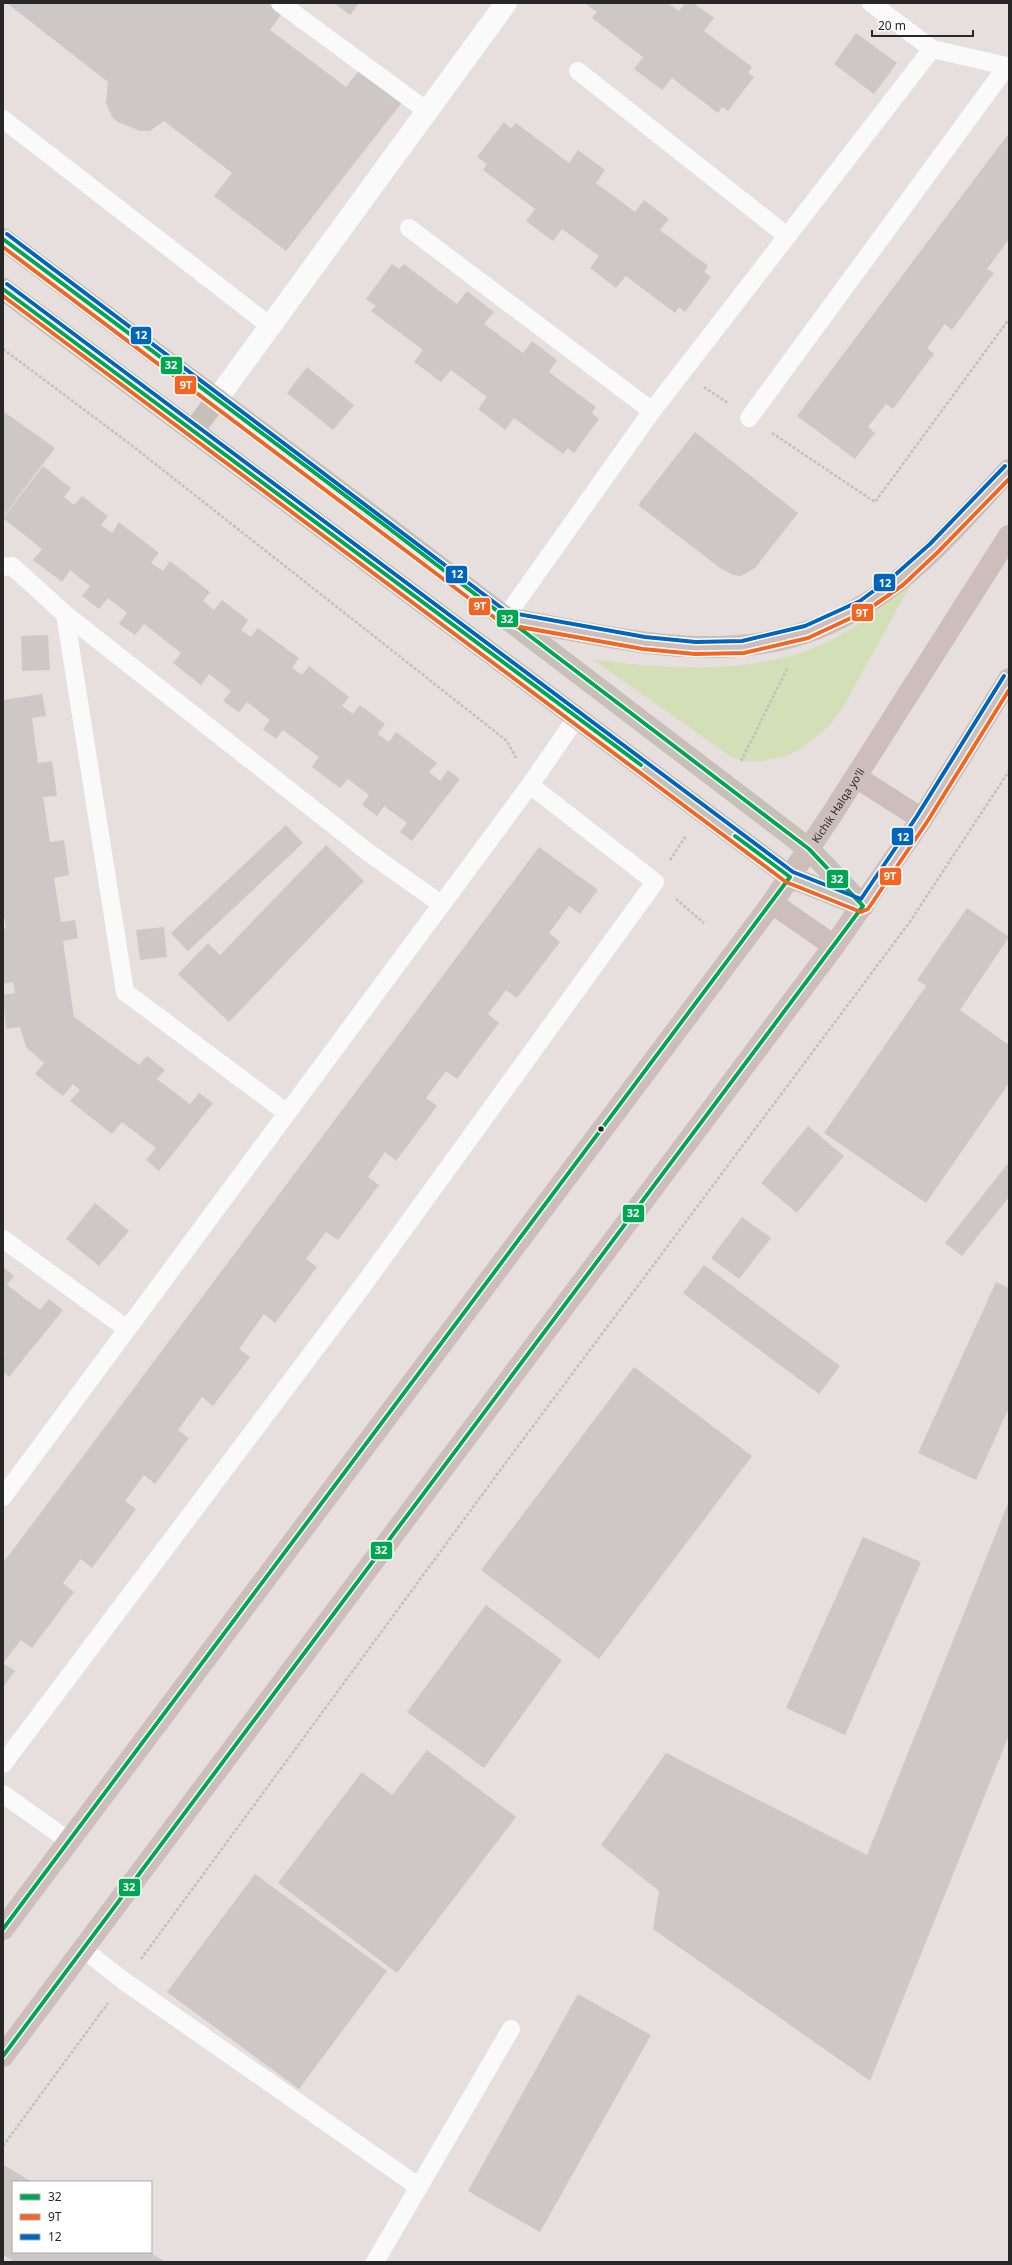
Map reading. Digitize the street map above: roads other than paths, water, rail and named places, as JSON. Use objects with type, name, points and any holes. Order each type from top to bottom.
[{"type":"highway","points":[[505,618],[644,643],[696,648],[743,646],[807,632],[863,606],[899,580],[934,548],[1009,470]]},
{"type":"highway","name":"Kichik Halqa yo'li","points":[[3,1929],[772,902],[856,777],[1009,536]]},
{"type":"highway","points":[[3,2056],[834,946],[922,819],[1009,679]]},
{"type":"highway","points":[[856,777],[922,819]]},
{"type":"highway","points":[[772,902],[834,946]]},
{"type":"main road","points":[[3,239],[217,399],[809,848],[863,906]]},
{"type":"main road","points":[[3,289],[790,877],[863,906]]},
{"type":"main road","points":[[193,431],[217,399]]},
{"type":"street","points":[[217,399],[506,3]]},
{"type":"lane","points":[[280,3],[427,111]]},
{"type":"lane","points":[[749,418],[1007,66],[932,49],[871,3]]},
{"type":"lane","points":[[505,618],[652,411],[932,49]]},
{"type":"lane","points":[[578,71],[787,236]]},
{"type":"lane","points":[[3,119],[270,326]]},
{"type":"lane","points":[[409,228],[652,411]]},
{"type":"lane","points":[[3,567],[12,566],[65,614],[369,853],[441,904]]},
{"type":"lane","points":[[65,614],[125,992],[287,1113]]},
{"type":"lane","points":[[3,1497],[530,785],[577,717]]},
{"type":"lane","points":[[3,1764],[364,1284],[655,882],[530,785]]},
{"type":"lane","points":[[3,1239],[127,1329]]},
{"type":"lane","points":[[3,1794],[69,1841]]},
{"type":"lane","points":[[84,1949],[124,1981],[419,2187]]},
{"type":"lane","points":[[375,2262],[511,2029]]}]
